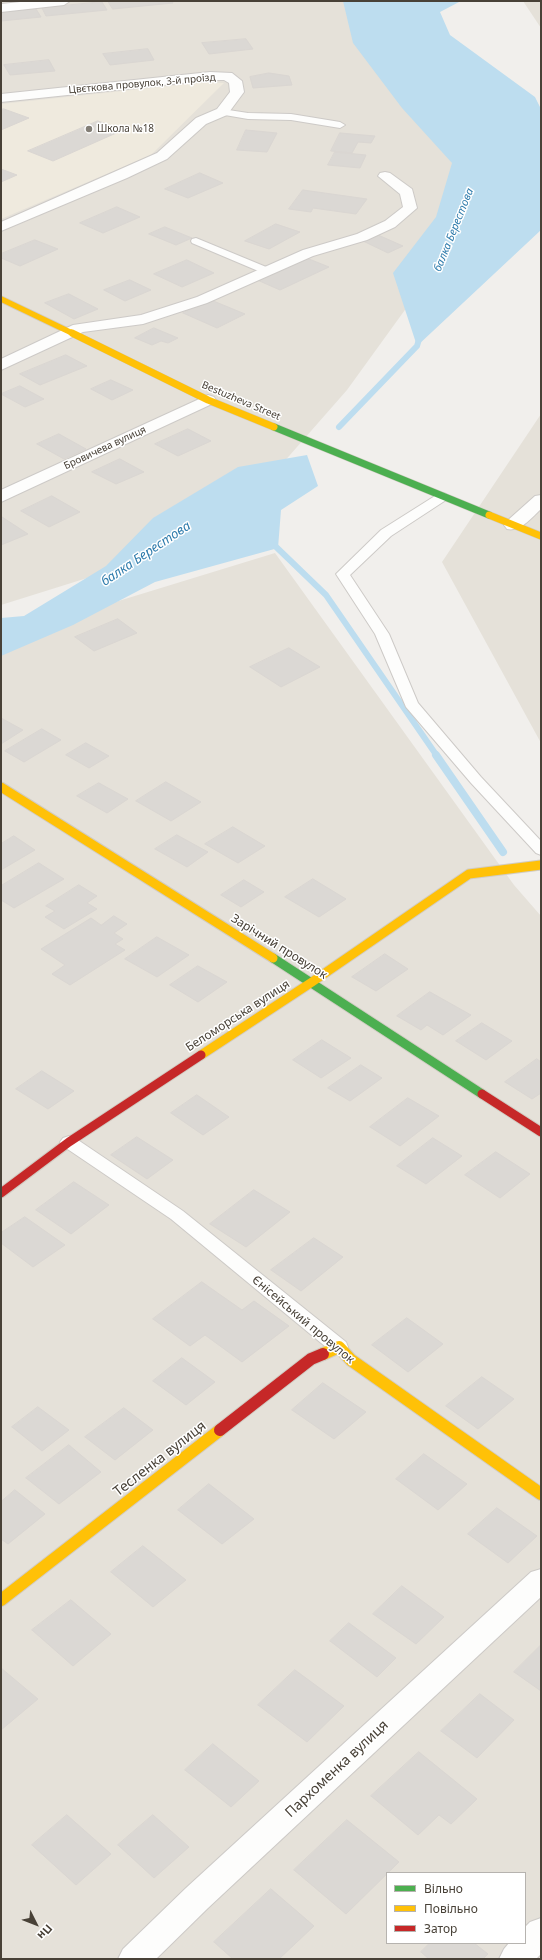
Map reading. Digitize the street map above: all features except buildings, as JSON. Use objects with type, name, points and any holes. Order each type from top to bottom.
[{"type":"street","points":[[1,8],[64,1]]},
{"type":"street","name":"Цвєткова провулок, 3-й проїзд","points":[[1,98],[210,76],[226,76],[235,82],[237,92],[222,112],[201,121],[162,156],[122,175],[1,227]]},
{"type":"street","points":[[1,365],[79,328],[143,319],[202,300],[308,252],[362,237],[390,224],[410,208],[407,192],[386,176]]},
{"type":"street","name":"Bestuzheva Street","points":[[1,299],[208,400],[442,497],[541,536]]},
{"type":"street","name":"Бровичева вулиця","points":[[1,497],[208,400]]},
{"type":"street","points":[[513,525],[541,500]]},
{"type":"street","name":"Зарічний провулок","points":[[1,787],[312,982],[541,1132]]},
{"type":"street","name":"Беломорська вулиця","points":[[1,1193],[69,1142],[312,982],[469,874],[541,865]]},
{"type":"street","name":"Єнісейський провулок","points":[[339,1347],[351,1360],[541,1494]]},
{"type":"street","name":"Тесленка вулиця","points":[[1,1600],[311,1359],[339,1347]]},
{"type":"street","name":"Пархоменка вулиця","points":[[134,1959],[197,1898],[541,1580]]},
{"type":"street","points":[[515,1959],[541,1932]]},
{"type":"lane","points":[[222,112],[248,116],[292,117],[340,125]]},
{"type":"lane","points":[[196,241],[267,271]]},
{"type":"lane","points":[[442,497],[386,533],[342,574],[382,634],[411,704],[476,780],[541,850]]},
{"type":"lane","name":"Єнісейський провулок","points":[[69,1142],[176,1215],[339,1347]]},
{"type":"shaded area","points":[[1,1],[399,1],[517,155],[347,390],[218,537],[1,605]]},
{"type":"shaded area","points":[[523,1],[541,1],[541,28]]},
{"type":"shaded area","name":"Школа №18","points":[[207,82],[224,83],[151,155],[1,219],[1,104]]},
{"type":"shaded area","points":[[541,414],[541,743],[442,562]]},
{"type":"shaded area","points":[[275,553],[514,885],[541,916],[541,1959],[1,1959],[1,637]]},
{"type":"water","points":[[343,1],[461,1],[440,12],[450,35],[535,97],[541,109],[541,230],[417,346],[393,273],[436,217],[452,163],[402,108],[353,43]]},
{"type":"water","points":[[307,455],[318,486],[281,510],[278,548],[155,582],[73,625],[1,656],[1,618],[24,616],[106,566],[153,518],[238,467]]},
{"type":"waterway","name":"балка Берестова","points":[[339,427],[417,346],[420,336]]},
{"type":"waterway","points":[[271,542],[326,595],[437,756]]},
{"type":"waterway","points":[[436,755],[503,852]]},
{"type":"traffic: fast","points":[[274,427],[489,515]]},
{"type":"traffic: fast","points":[[273,958],[482,1094]]},
{"type":"traffic: slow","points":[[1,299],[208,400],[274,427]]},
{"type":"traffic: slow","points":[[489,515],[541,536]]},
{"type":"traffic: slow","points":[[1,787],[273,958]]},
{"type":"traffic: slow","points":[[201,1055],[312,982],[469,874],[541,865]]},
{"type":"traffic: slow","points":[[323,1354],[339,1347],[351,1360],[541,1494]]},
{"type":"traffic: slow","points":[[1,1600],[220,1430]]},
{"type":"traffic: jam","points":[[1,1193],[69,1142],[201,1055]]},
{"type":"traffic: jam","points":[[482,1094],[541,1132]]},
{"type":"traffic: jam","points":[[220,1430],[311,1359],[323,1354]]},
{"type":"place","name":"Школа №18","points":[[89,129]]}]
